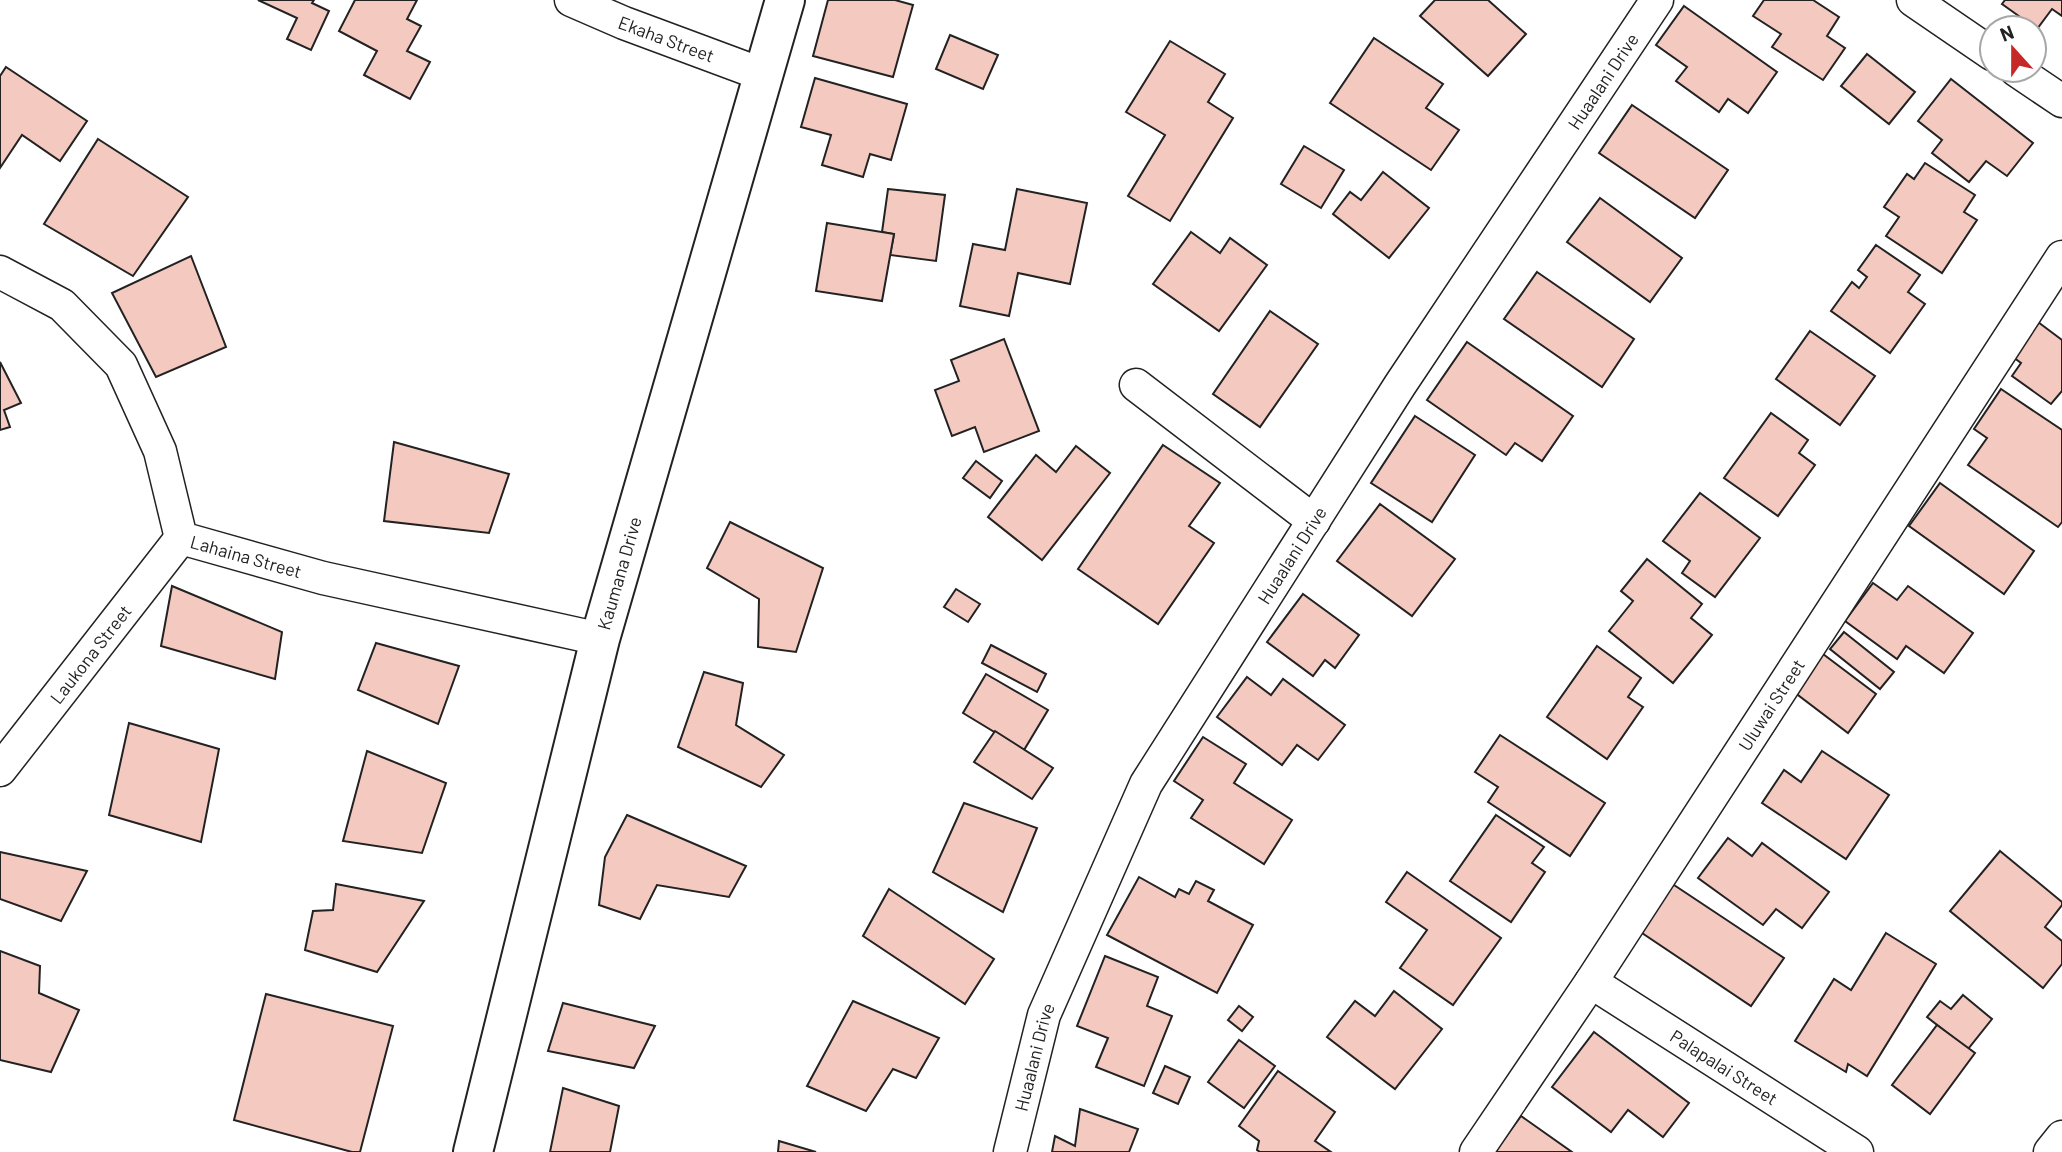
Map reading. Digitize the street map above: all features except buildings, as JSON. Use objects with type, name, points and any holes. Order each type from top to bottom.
[{"type":"street","name":"Ekaha Street","points":[[571,0],[764,75]]},
{"type":"street","name":"Kaumana Drive","points":[[472,1152],[600,639],[785,0]]},
{"type":"street","name":"Huaalani Drive","points":[[1010,1152],[1044,1015],[1146,784],[1490,247],[1657,0]]},
{"type":"street","points":[[1913,0],[1978,44]]},
{"type":"street","points":[[2037,84],[2062,101]]},
{"type":"street","name":"Uluwai Street","points":[[1476,1152],[1591,982],[2062,257]]},
{"type":"street","name":"Lahaina Street","points":[[0,272],[62,305],[121,365],[160,451],[181,538],[323,578],[600,639]]},
{"type":"street","points":[[1136,384],[1314,521]]},
{"type":"street","name":"Laukona Street","points":[[0,770],[181,538]]},
{"type":"street","name":"Palapalai Street","points":[[1591,982],[1857,1152]]},
{"type":"street","points":[[2050,1152],[2062,1136]]}]
